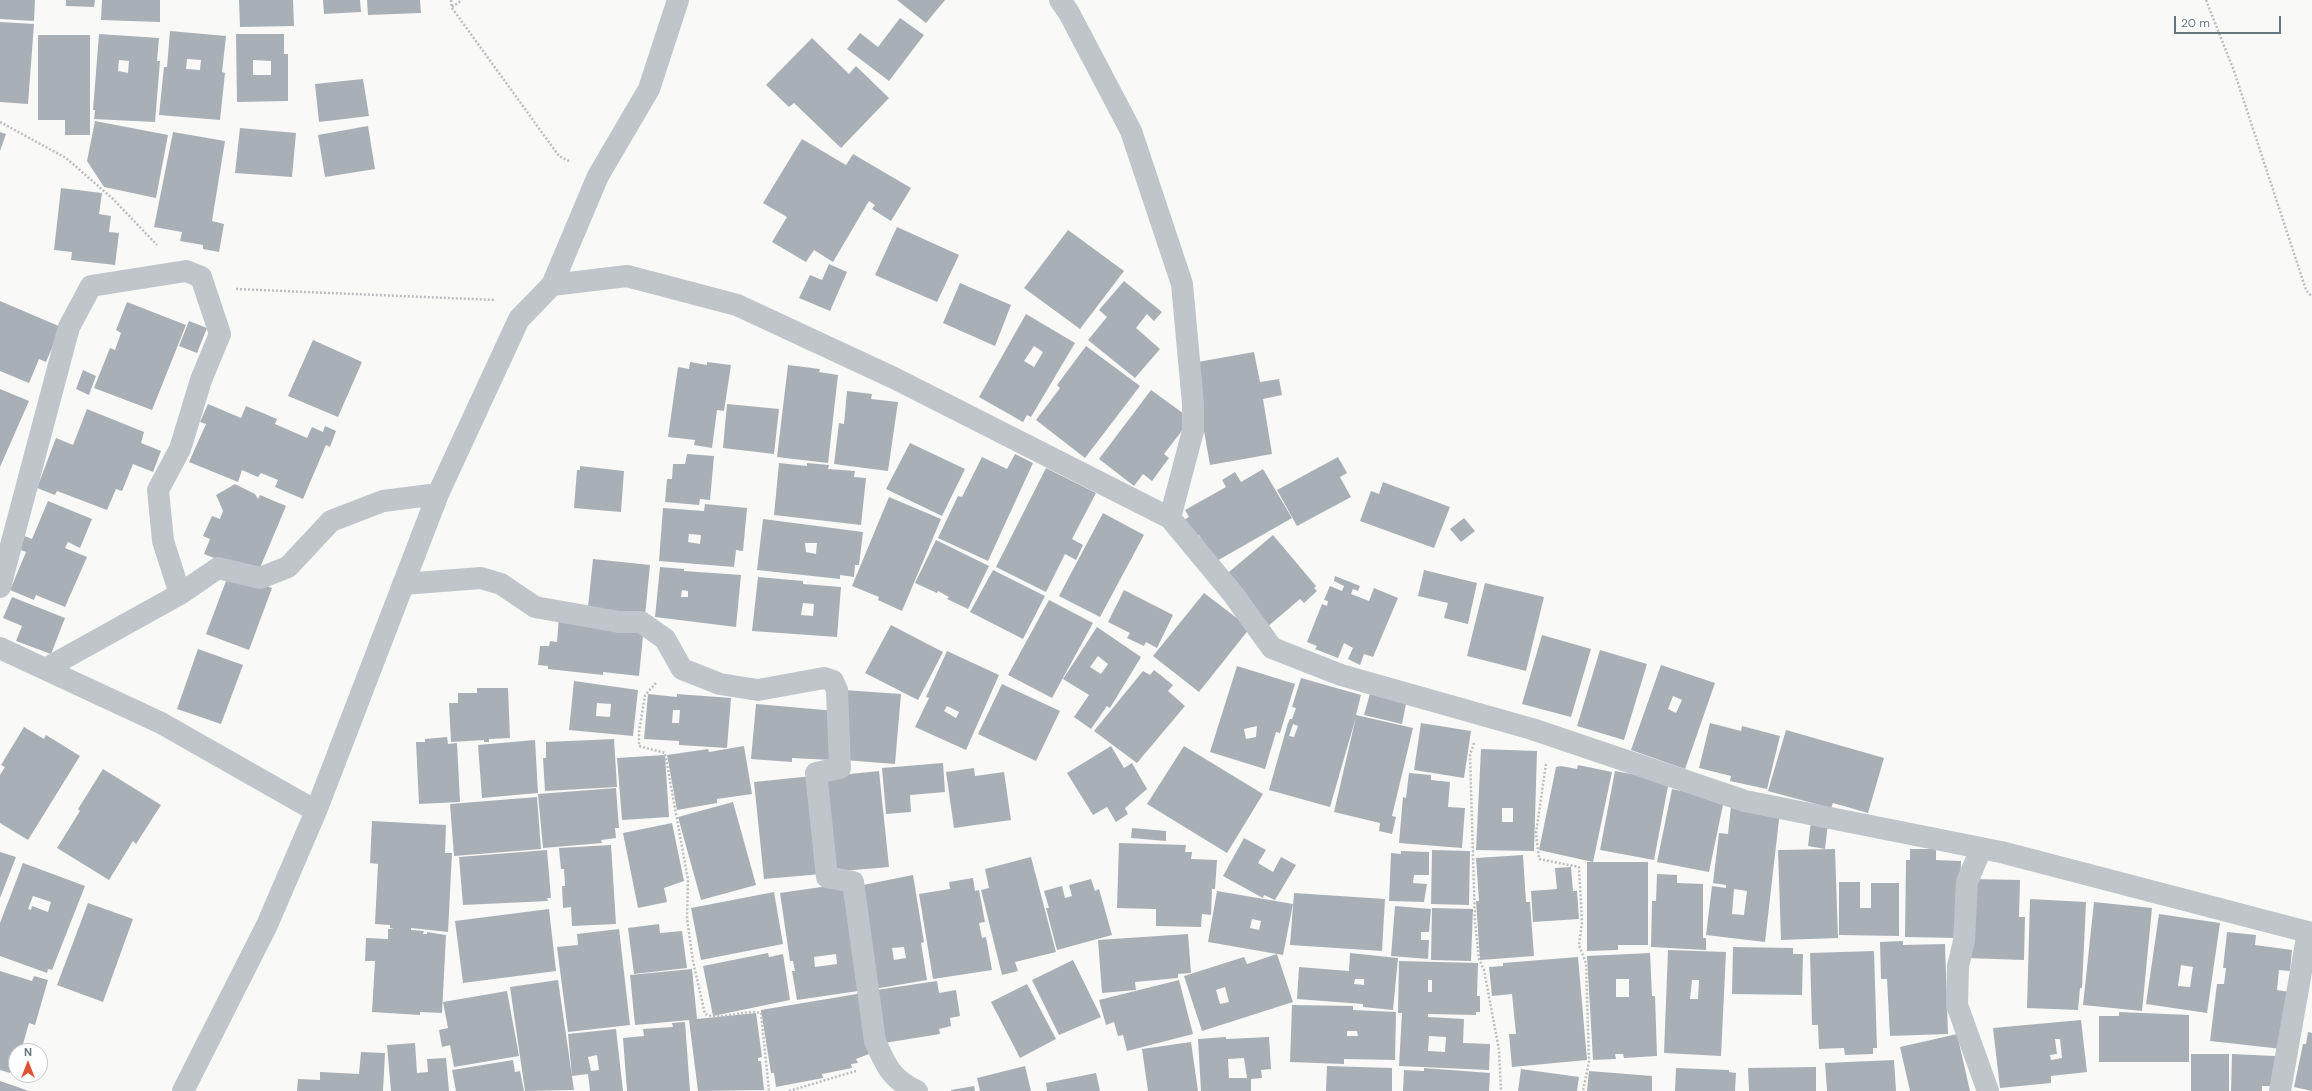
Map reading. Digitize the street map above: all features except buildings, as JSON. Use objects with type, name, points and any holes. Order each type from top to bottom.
[{"type":"street","points":[[183,1091],[267,925],[316,811],[438,494],[519,319],[552,285],[598,176],[649,88],[678,0]]},
{"type":"street","points":[[1060,0],[1069,13],[1131,131],[1182,284],[1193,404],[1193,431],[1170,518]]},
{"type":"street","points":[[0,587],[69,327],[91,286],[193,274],[220,334],[201,380],[180,449],[158,490],[163,541],[180,594]]},
{"type":"street","points":[[552,285],[627,276],[737,305],[894,378],[1170,518],[1233,594],[1272,648],[1341,675],[1532,729],[1745,801],[2002,852],[2310,933],[2280,1091]]},
{"type":"street","points":[[45,669],[180,594],[218,568],[260,578],[288,567],[331,521],[383,501],[438,494]]},
{"type":"street","points":[[403,584],[481,578],[501,584],[535,607],[619,622],[641,622],[665,639],[682,669],[720,684],[758,690],[824,678],[833,681],[837,690],[840,768],[816,774],[827,877],[853,882],[875,1041],[884,1062],[901,1084],[917,1091]]},
{"type":"street","points":[[0,648],[161,723],[316,811]]},
{"type":"street","points":[[1981,848],[1967,882],[1964,941],[1958,966],[1957,1005],[1988,1091]]},
{"type":"path","points":[[451,0],[452,8],[559,156],[598,176]]},
{"type":"path","points":[[452,8],[462,0]]},
{"type":"path","points":[[2206,0],[2234,71],[2306,290],[2312,297]]},
{"type":"path","points":[[0,122],[66,158],[113,199],[155,243],[193,274],[229,288],[499,300]]},
{"type":"path","points":[[656,682],[645,696],[639,732],[639,746],[665,753],[688,880],[687,920],[693,961],[705,1014],[712,1017],[753,1012],[760,1013],[769,1091]]},
{"type":"path","points":[[1483,716],[1470,755],[1475,922],[1479,959],[1484,970],[1499,1050],[1501,1091]]},
{"type":"path","points":[[1532,729],[1547,754],[1536,833],[1539,859],[1579,867],[1582,922],[1579,945],[1586,963],[1589,1062],[1583,1091]]},
{"type":"path","points":[[789,1091],[884,1062]]}]
